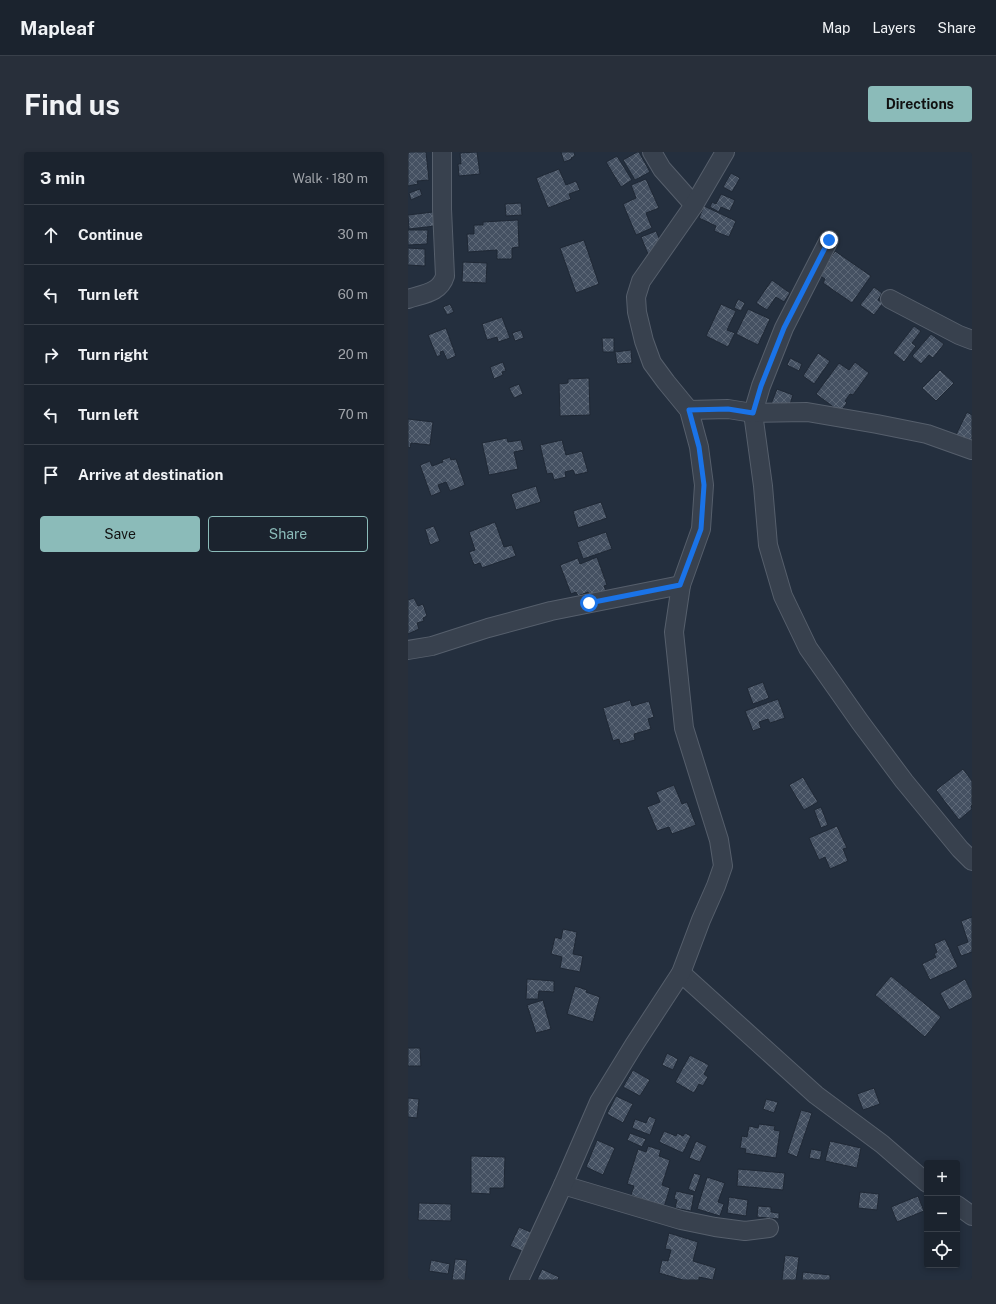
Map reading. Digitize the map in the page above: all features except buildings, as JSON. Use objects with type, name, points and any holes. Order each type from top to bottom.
[{"type":"street","points":[[408,299],[435,290],[443,284],[445,276],[442,209],[442,152]]},
{"type":"street","points":[[652,152],[662,169],[694,205]]},
{"type":"street","points":[[519,1280],[599,1102],[681,973],[723,866],[719,840],[684,728],[674,632],[680,585],[701,529],[704,485],[699,447],[689,410],[652,363],[644,341],[637,312],[636,297],[641,281],[694,205],[725,152]]},
{"type":"street","points":[[829,240],[784,328],[761,386],[753,413],[763,486],[768,545],[783,596],[808,648],[904,781],[960,849],[972,861]]},
{"type":"street","points":[[890,299],[959,335],[972,340]]},
{"type":"street","points":[[689,410],[728,409],[753,413],[806,412],[927,434],[972,450]]},
{"type":"street","points":[[408,650],[432,646],[488,628],[551,612],[680,585]]},
{"type":"street","points":[[681,973],[816,1095],[882,1144],[924,1180]]},
{"type":"street","points":[[563,1185],[682,1220],[715,1227],[745,1231],[769,1228]]},
{"type":"street","points":[[960,1207],[972,1216]]},
{"type":"route","points":[[589,603],[680,585],[701,529],[704,485],[699,447],[689,410],[728,409],[753,413],[761,386],[784,328],[829,240]]}]
